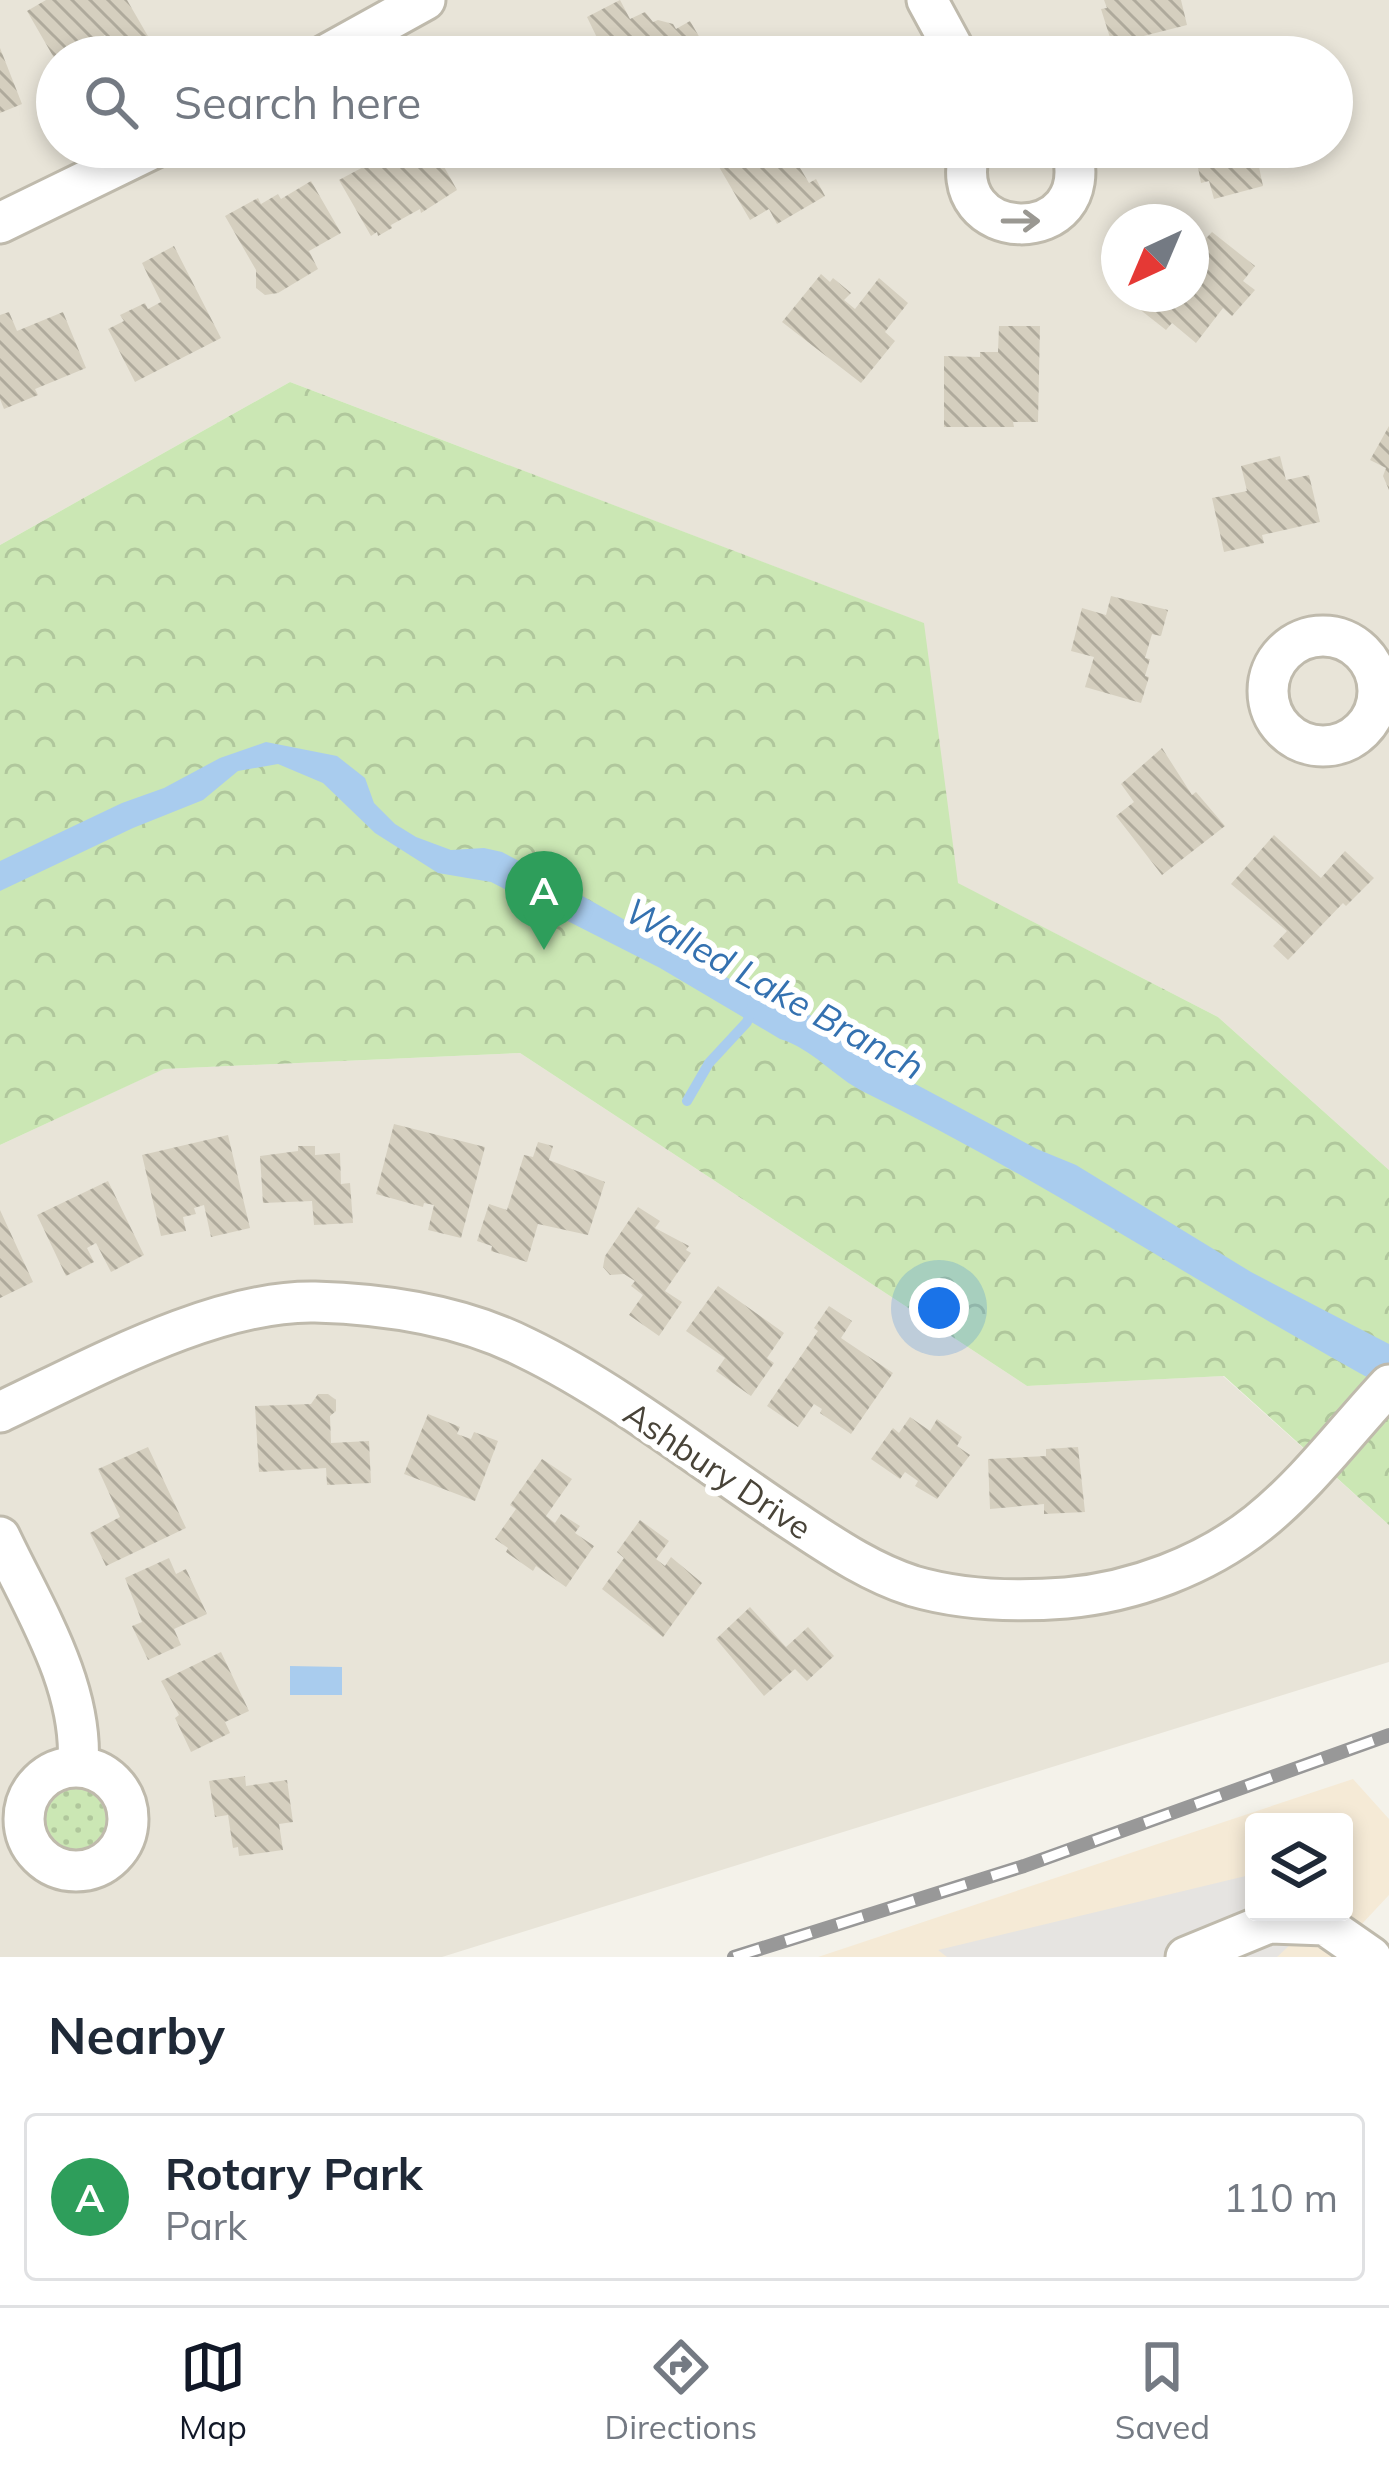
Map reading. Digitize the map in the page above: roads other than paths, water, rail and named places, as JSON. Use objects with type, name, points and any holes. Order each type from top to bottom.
[{"type":"street","points":[[360,36],[425,0]]},
{"type":"street","points":[[927,0],[947,36]]},
{"type":"street","points":[[0,223],[113,168]]},
{"type":"street","points":[[968,168],[971,196],[998,221],[1015,226],[1033,225],[1062,208],[1076,178],[1074,168]]},
{"type":"street","name":"Ashbury Drive","points":[[0,1412],[146,1344],[217,1317],[309,1302],[380,1306],[442,1319],[525,1347],[848,1557],[911,1585],[972,1598],[1033,1600],[1093,1595],[1142,1584],[1232,1541],[1300,1484],[1378,1396]]},
{"type":"street","points":[[0,1537],[67,1686],[77,1721],[78,1766]]},
{"type":"street","points":[[1186,1957],[1269,1923],[1325,1925],[1371,1957]]},
{"type":"water","points":[[266,742],[337,756],[365,778],[374,803],[416,837],[451,850],[502,852],[742,986],[812,1016],[874,1062],[1076,1165],[1251,1272],[1389,1344],[1389,1389],[998,1162],[853,1086],[803,1049],[660,968],[491,882],[438,873],[375,833],[323,783],[278,764],[238,771],[203,800],[0,891],[0,861],[220,758]]},
{"type":"water","points":[[290,1666],[342,1667],[342,1695],[290,1695]]},
{"type":"waterway","name":"Walled Lake Branch","points":[[687,1101],[709,1063],[747,1022],[752,1007]]},
{"type":"railway","points":[[734,1957],[1024,1866],[1389,1735]]},
{"type":"place","name":"Rotary Park","points":[[544,950]]}]
